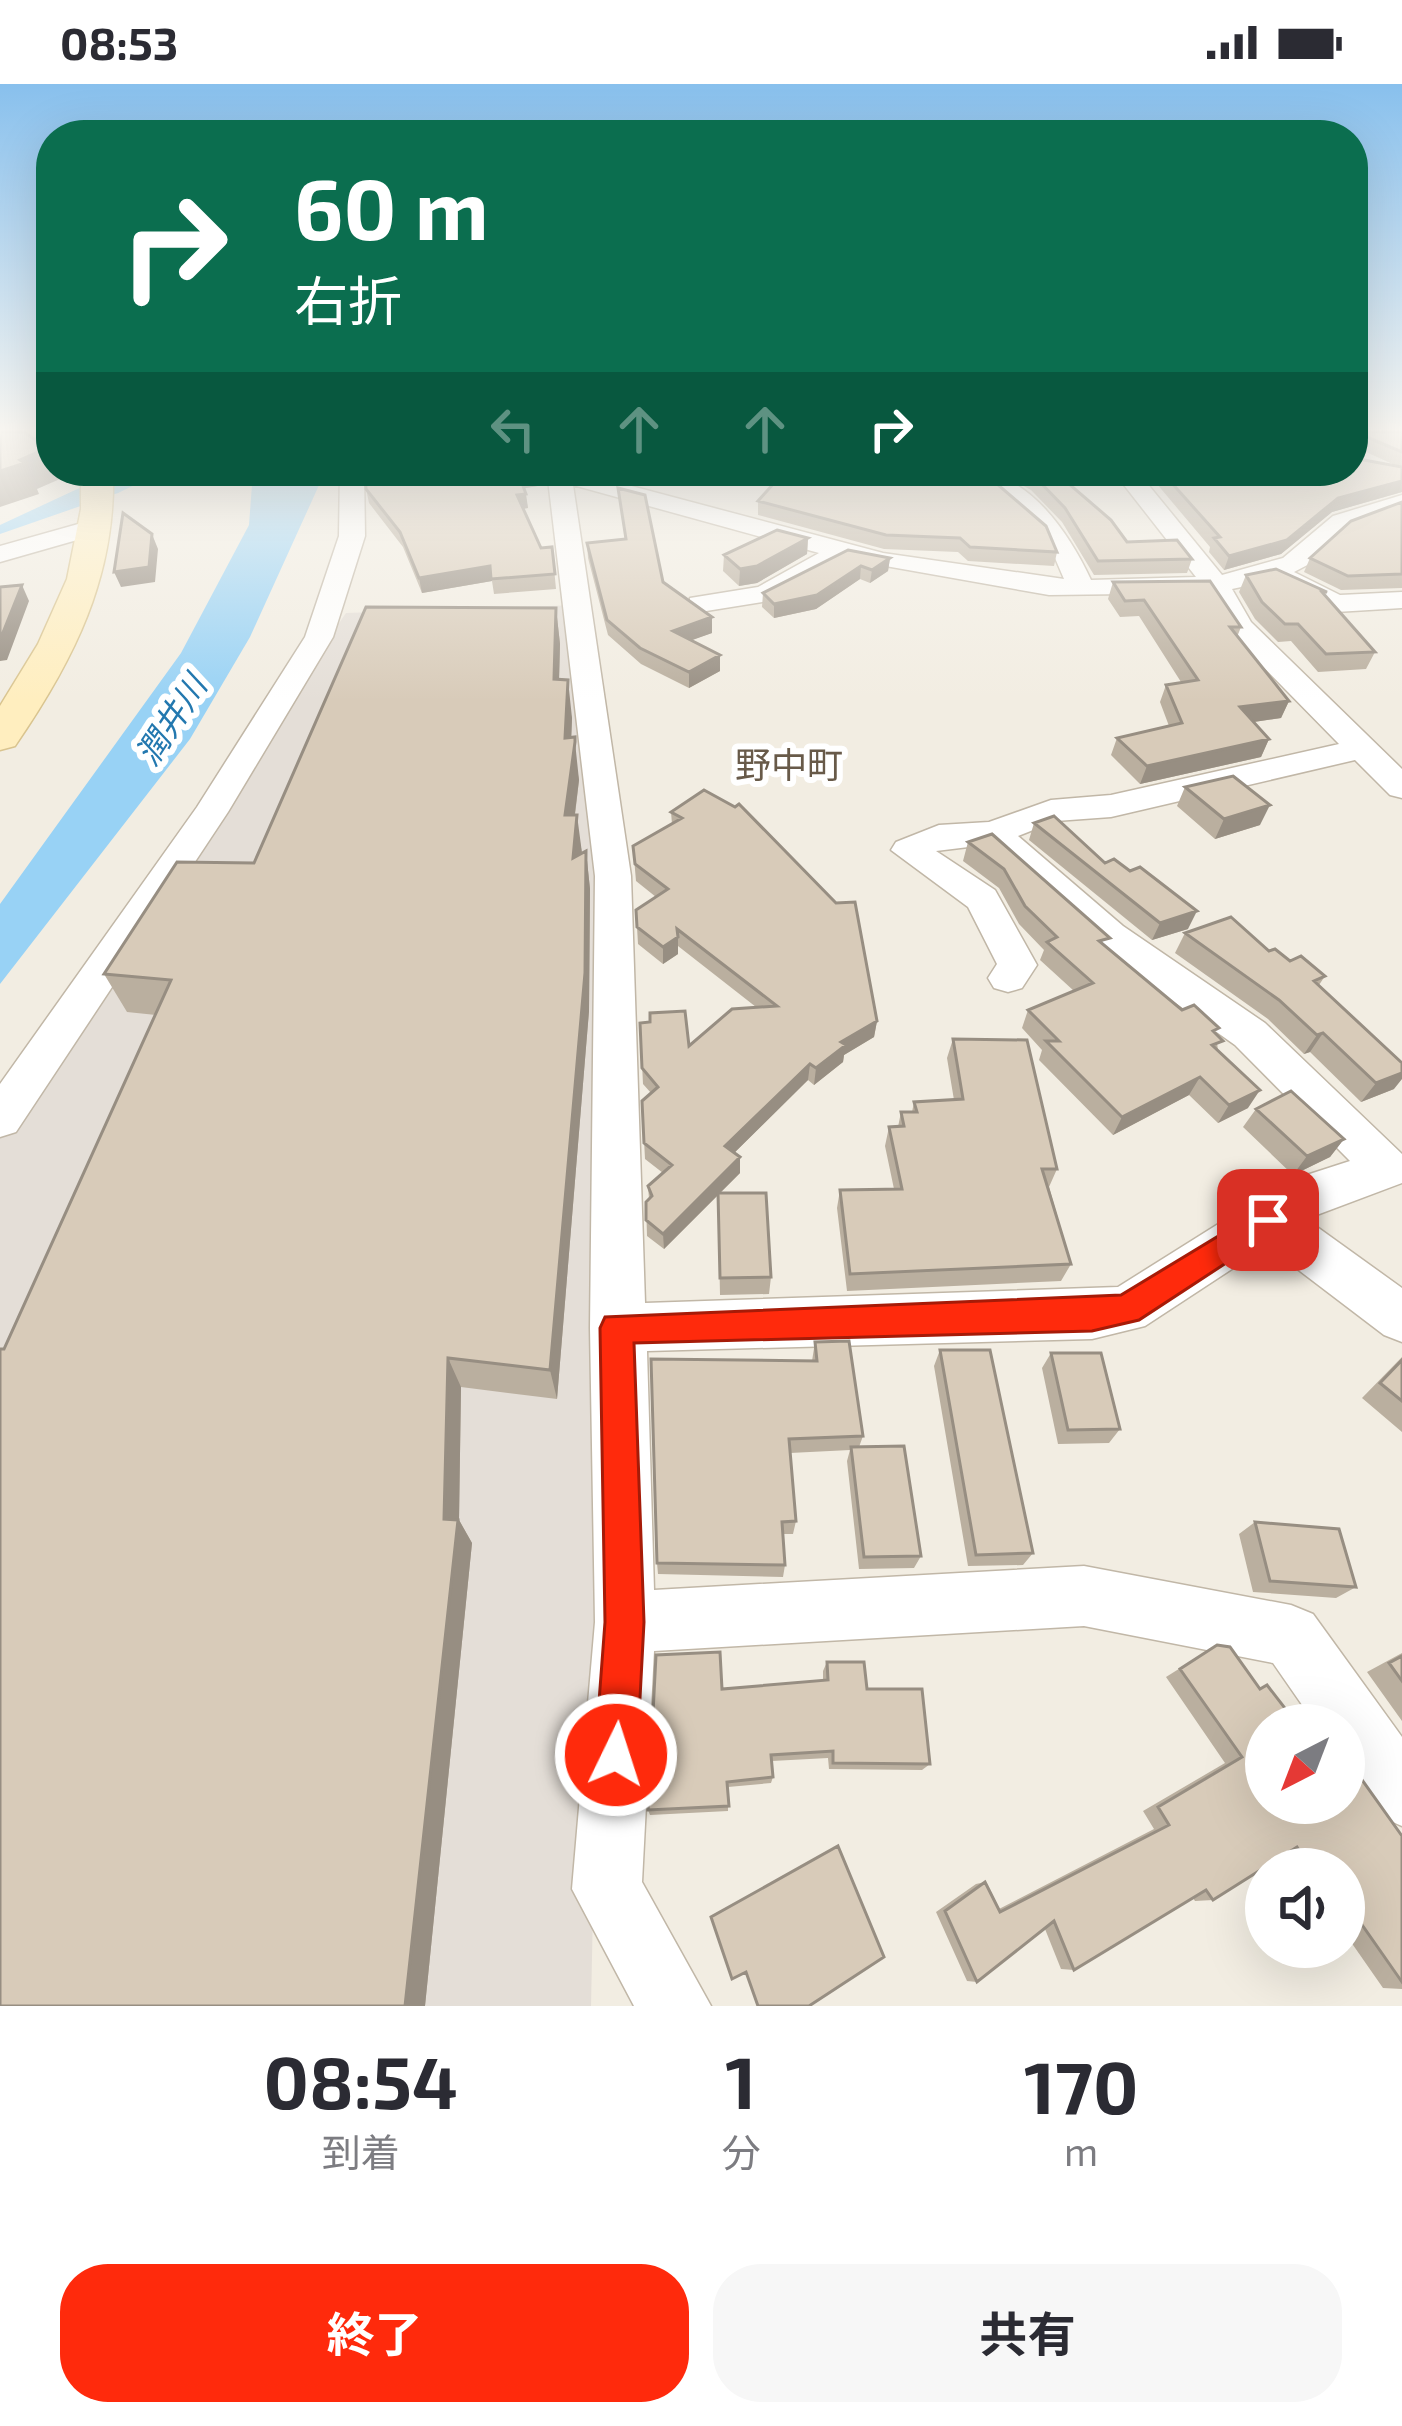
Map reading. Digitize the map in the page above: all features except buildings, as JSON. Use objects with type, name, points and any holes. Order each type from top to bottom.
[{"type":"street","points":[[0,1119],[211,812],[319,637],[352,536],[352,522]]},
{"type":"street","points":[[566,522],[613,876],[616,1328],[625,1622],[607,1889],[674,2006]]},
{"type":"street","points":[[733,522],[928,572],[1080,585],[1216,584],[1271,571],[1304,557],[1328,528],[1345,522]]},
{"type":"street","points":[[1042,522],[1057,535],[1080,585]]},
{"type":"street","points":[[1166,522],[1216,584],[1240,627],[1402,788]]},
{"type":"street","points":[[0,554],[96,523],[92,563],[69,626],[0,737]]},
{"type":"street","points":[[700,604],[765,594],[840,552]]},
{"type":"street","points":[[1271,571],[1336,604],[1402,600]]},
{"type":"street","points":[[1008,978],[1017,964],[982,899],[908,850],[939,836],[993,833],[1051,811],[1111,806],[1360,749]]},
{"type":"street","points":[[616,1328],[1092,1316],[1127,1310],[1302,1196],[1387,1168],[1250,1034],[1109,936],[993,833]]},
{"type":"street","points":[[1268,1220],[1402,1318]]},
{"type":"street","points":[[625,1622],[1084,1596],[1291,1636],[1402,1793]]},
{"type":"shaded area","points":[[577,605],[613,933],[591,2006],[0,2006],[0,1118],[346,613]]},
{"type":"water","points":[[7,522],[35,522],[0,534],[0,525]]},
{"type":"water","name":"潤井川","points":[[302,522],[250,637],[190,739],[0,984],[0,904],[181,653],[249,525]]},
{"type":"district","name":"野中町","points":[[789,765]]},
{"type":"route","points":[[616,1755],[625,1622],[616,1328],[1092,1316],[1127,1310],[1268,1220]]}]
